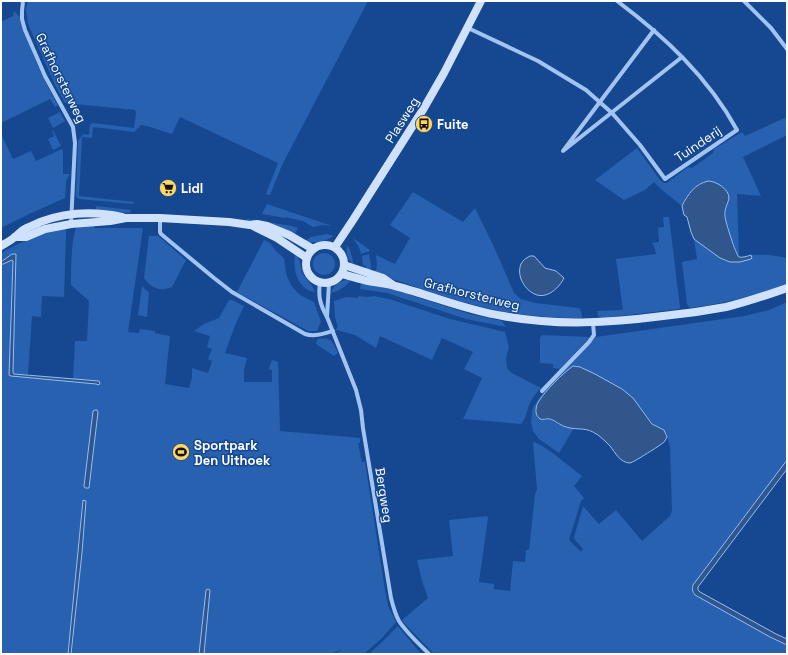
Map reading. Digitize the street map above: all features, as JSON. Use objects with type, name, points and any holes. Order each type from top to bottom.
[{"type":"main road","name":"Plasweg","points":[[335,247],[424,108],[481,1]]},
{"type":"main road","points":[[1,246],[23,230],[48,219],[71,214],[94,213],[126,218]]},
{"type":"main road","points":[[15,237],[26,237],[45,229],[71,224],[110,221],[126,218],[160,218],[229,222],[250,225],[261,224],[289,235],[313,249]]},
{"type":"main road","points":[[250,225],[277,238],[307,258]]},
{"type":"main road","points":[[321,245],[330,245],[335,247],[343,257],[344,265],[342,274],[336,280],[329,282],[320,282],[316,280],[310,275],[307,267],[308,255],[313,249],[321,245]]},
{"type":"main road","name":"Grafhorsterweg","points":[[344,265],[383,278],[394,285]]},
{"type":"main road","name":"Grafhorsterweg","points":[[342,274],[366,281],[394,285],[462,307],[500,316],[535,321],[567,323],[593,323],[645,319],[726,307],[760,298],[787,288]]},
{"type":"street","name":"Grafhorsterweg","points":[[23,1],[22,19],[25,30],[45,76],[74,131],[75,143],[71,224]]},
{"type":"street","name":"Tuinderij","points":[[467,28],[538,61],[586,90],[612,113],[640,145],[664,179],[737,130],[729,114],[716,97],[696,72],[670,44],[617,1]]},
{"type":"street","points":[[744,1],[771,28],[787,49]]},
{"type":"street","points":[[654,30],[563,151],[682,57]]},
{"type":"street","points":[[160,218],[161,234],[232,292],[310,336],[333,331]]},
{"type":"street","name":"Bergweg","points":[[320,282],[319,296],[322,309],[333,331],[356,390],[361,410],[390,598],[400,622],[429,654]]},
{"type":"street","name":"Bergweg","points":[[327,317],[329,282]]},
{"type":"street","points":[[542,391],[589,342],[594,335],[593,323]]},
{"type":"shaded area","points":[[28,1],[368,1],[282,165],[270,195],[266,194],[278,163],[180,117],[172,134],[141,125],[134,132],[93,127],[92,138],[82,137],[79,196],[134,202],[133,204],[79,199],[76,197],[78,141],[83,134],[89,135],[90,124],[93,123],[134,128],[136,113],[135,110],[65,103],[56,87],[28,24],[26,10]]},
{"type":"shaded area","points":[[14,11],[20,17],[36,62],[58,105],[55,107],[50,99],[1,123],[1,22],[13,16]]},
{"type":"shaded area","points":[[60,112],[65,121],[53,128],[48,118]]},
{"type":"shaded area","points":[[787,117],[787,135],[743,157],[761,196],[737,194],[739,257],[732,243],[725,217],[725,207],[728,201],[728,194],[720,185],[688,195],[682,206],[654,182],[645,190],[624,200],[595,180],[637,148],[660,180],[667,183],[688,167],[692,168],[713,153],[714,149],[742,132],[745,136]]},
{"type":"shaded area","points":[[53,130],[61,146],[53,150],[48,139],[54,136]]},
{"type":"shaded area","points":[[2,136],[13,159],[31,151],[36,161],[62,149],[63,174],[70,174],[66,181],[65,198],[1,228],[1,137]]},
{"type":"shaded area","points":[[708,181],[718,184],[727,192],[729,198],[725,216],[733,244],[739,257],[751,255],[751,259],[740,262],[730,262],[720,258],[694,239],[682,206],[692,190],[699,184]]},
{"type":"shaded area","points":[[413,192],[463,222],[475,208],[514,293],[521,299],[535,303],[579,308],[582,318],[561,318],[499,311],[452,299],[375,273],[377,266],[376,255],[395,264],[410,238],[390,225]]},
{"type":"shaded area","points":[[267,204],[332,226],[322,225],[313,227],[303,221],[262,214]]},
{"type":"shaded area","points":[[96,206],[131,210],[130,213],[96,210]]},
{"type":"shaded area","points":[[663,217],[669,217],[680,307],[679,309],[602,318],[598,316],[597,311],[623,310],[616,259],[656,254],[653,244],[651,243],[659,242],[658,228],[664,227]]},
{"type":"shaded area","points":[[246,220],[298,228],[294,235],[265,223]]},
{"type":"shaded area","name":"Sportpark Den Uithoek","points":[[94,225],[94,228],[143,228],[128,332],[139,333],[140,329],[155,331],[155,333],[170,336],[165,384],[189,388],[192,377],[192,368],[208,373],[212,361],[208,359],[212,349],[207,347],[210,336],[194,331],[204,324],[219,318],[229,300],[232,300],[244,306],[225,353],[247,358],[244,370],[244,382],[272,382],[272,370],[269,369],[272,360],[278,362],[280,431],[360,438],[360,443],[358,443],[362,462],[365,462],[388,606],[396,622],[382,638],[364,654],[335,654],[343,649],[331,654],[1,654],[1,264],[14,256],[11,375],[99,381],[73,379],[75,341],[87,341],[89,301],[71,285],[74,238],[77,226]]},
{"type":"shaded area","points":[[66,228],[64,297],[42,296],[41,317],[32,316],[28,375],[14,374],[12,372],[16,254],[12,254],[1,262],[1,253],[32,238]]},
{"type":"shaded area","points":[[327,234],[334,236],[320,242],[305,241],[311,237]]},
{"type":"shaded area","points":[[149,236],[158,236],[186,260],[172,287],[164,289],[156,288],[144,278]]},
{"type":"shaded area","points":[[353,238],[370,251],[361,254],[359,247]]},
{"type":"shaded area","points":[[694,239],[725,261],[752,258],[751,255],[769,255],[787,258],[787,283],[764,292],[716,304],[691,308],[687,304],[682,262],[697,259]]},
{"type":"shaded area","points":[[264,240],[270,243],[284,258],[286,274],[295,290],[300,295],[314,302],[321,322],[318,330],[308,331],[237,292]]},
{"type":"shaded area","points":[[347,245],[350,250],[354,265],[348,256]]},
{"type":"shaded area","points":[[296,253],[300,262],[302,273],[315,292],[304,287],[297,277],[294,265]]},
{"type":"shaded area","points":[[324,253],[332,256],[335,264],[332,272],[324,275],[316,272],[313,264],[316,256]]},
{"type":"shaded area","points":[[12,254],[16,254],[14,374],[99,381],[99,385],[9,375],[13,261],[12,260],[1,265],[1,262]]},
{"type":"shaded area","points":[[369,254],[371,264],[370,271],[363,265],[362,256]]},
{"type":"shaded area","points":[[530,256],[534,256],[545,268],[556,271],[564,278],[556,289],[549,294],[541,296],[537,295],[525,287],[521,278],[520,269],[523,261]]},
{"type":"shaded area","points":[[346,280],[350,281],[342,288],[331,293],[336,285]]},
{"type":"shaded area","points":[[361,283],[395,290],[470,314],[502,321],[506,327],[466,319],[387,293],[360,289]]},
{"type":"shaded area","points":[[142,286],[149,293],[147,317],[138,315]]},
{"type":"shaded area","points":[[358,296],[374,296],[389,299],[450,319],[505,332],[509,347],[506,358],[507,368],[510,372],[541,388],[529,405],[525,418],[521,424],[463,419],[482,378],[464,369],[473,352],[442,338],[432,360],[380,336],[376,348],[355,335],[337,330],[336,328],[338,327],[335,317],[334,301],[346,297],[358,298]]},
{"type":"shaded area","points":[[787,302],[787,460],[693,585],[692,589],[695,595],[787,645],[787,654],[434,654],[405,624],[402,620],[428,598],[417,560],[453,556],[449,520],[487,516],[488,518],[479,582],[494,584],[494,589],[510,591],[513,561],[525,562],[526,550],[529,550],[535,494],[537,489],[533,442],[544,447],[582,476],[574,486],[584,498],[581,501],[569,540],[581,552],[583,549],[574,537],[583,506],[599,524],[616,510],[642,541],[670,516],[672,510],[670,447],[666,432],[653,424],[633,398],[622,389],[595,374],[575,366],[544,420],[548,419],[564,427],[574,428],[559,453],[539,439],[533,431],[531,422],[533,407],[543,393],[596,337],[744,316],[769,310]]},
{"type":"shaded area","points":[[543,335],[589,338],[560,369],[553,368],[553,364],[540,363],[540,338]]},
{"type":"shaded area","points":[[327,339],[332,342],[338,353],[334,356],[316,344],[317,340]]},
{"type":"shaded area","points":[[573,366],[580,367],[595,374],[622,389],[633,398],[652,424],[664,430],[667,437],[664,442],[637,460],[626,463],[618,457],[600,436],[593,432],[562,426],[550,419],[539,418],[536,414],[536,410],[539,401],[554,382]]},
{"type":"shaded area","points":[[95,410],[98,412],[89,488],[85,488],[84,486],[93,411]]},
{"type":"shaded area","points":[[787,460],[787,469],[698,587],[698,590],[787,639],[787,645],[695,595],[692,589],[693,585]]},
{"type":"shaded area","points":[[83,500],[86,501],[82,553],[71,654],[68,654]]},
{"type":"shaded area","points":[[206,590],[210,590],[204,654],[199,654]]},
{"type":"shaded area","points":[[398,626],[420,653],[369,654],[380,644]]},
{"type":"place","name":"Fuite","points":[[424,124]]},
{"type":"place","name":"Lidl","points":[[168,188]]},
{"type":"place","name":"Sportpark Den Uithoek","points":[[181,452]]}]
